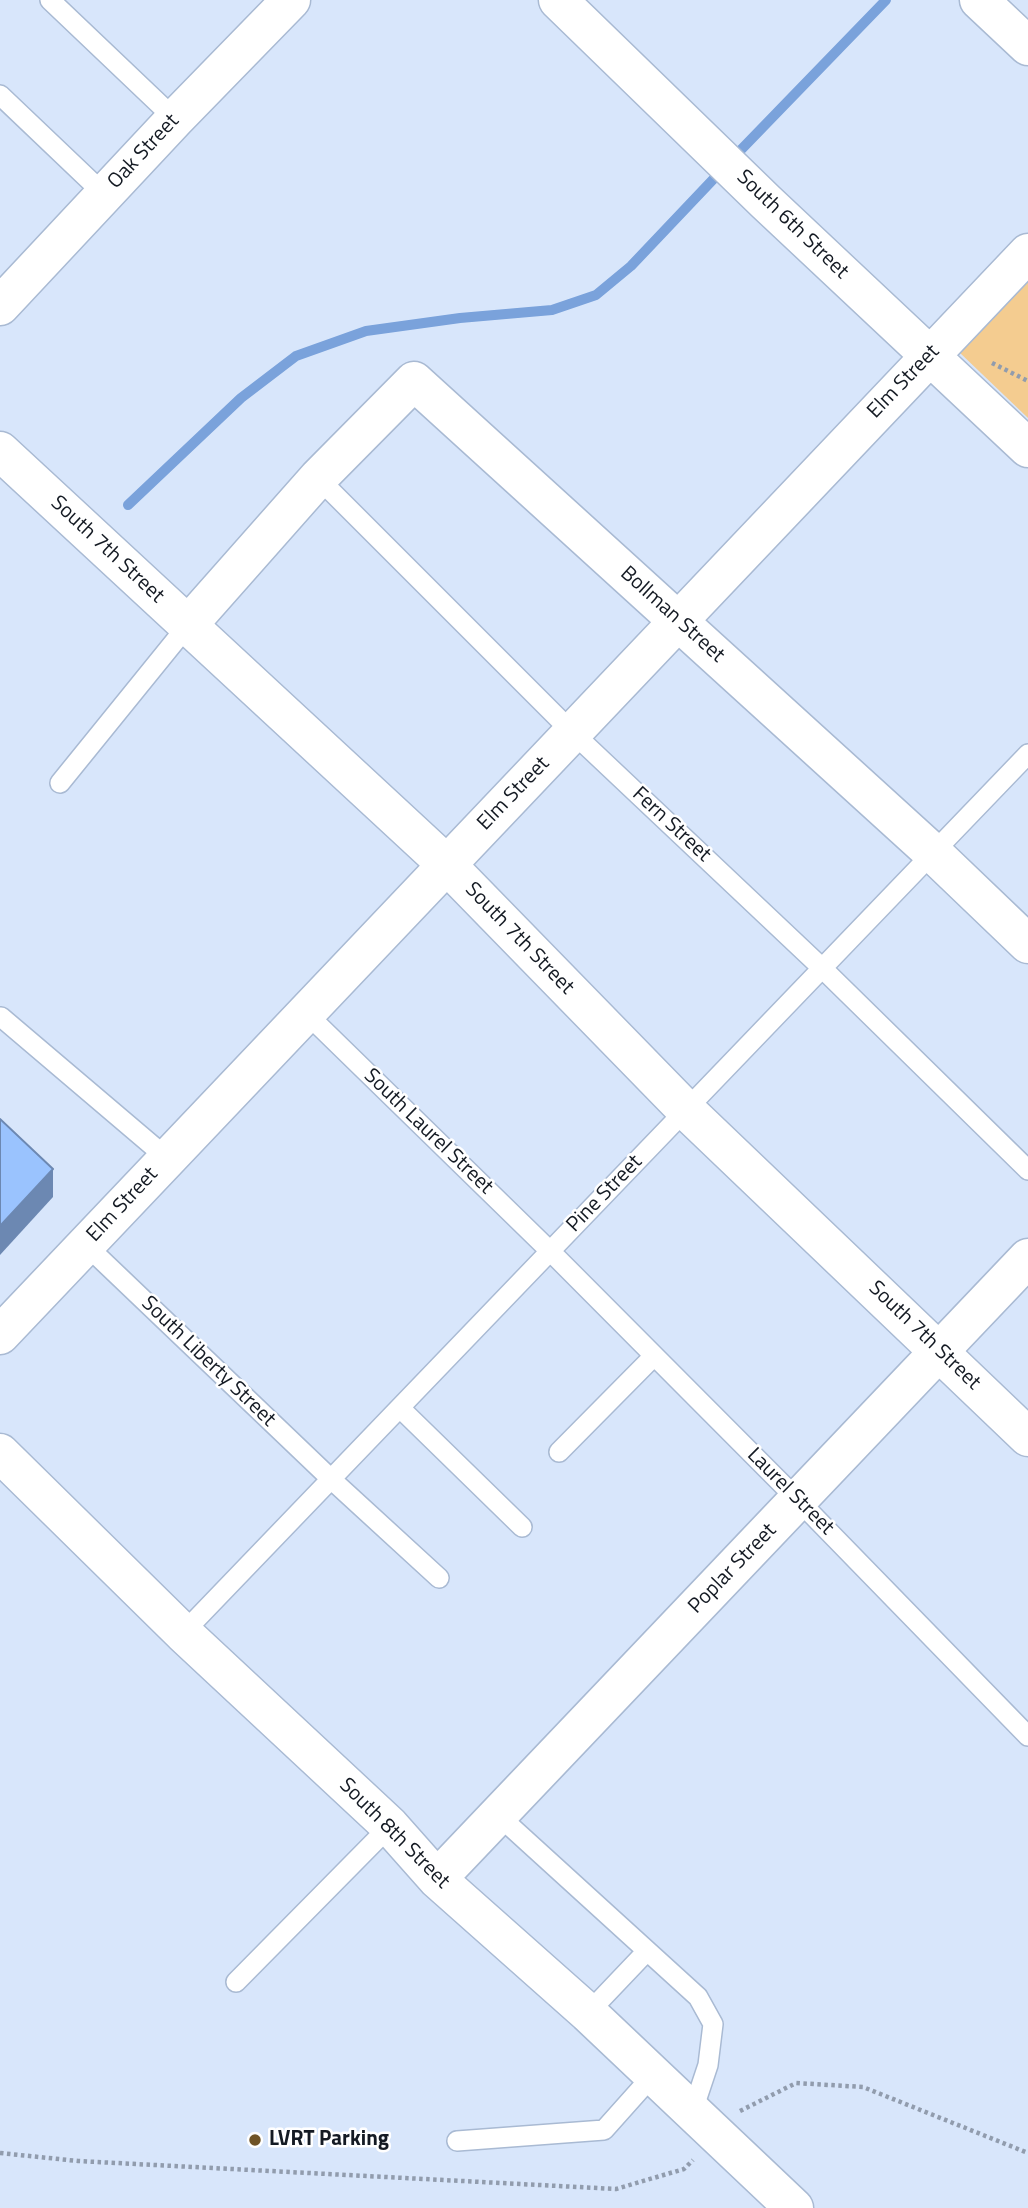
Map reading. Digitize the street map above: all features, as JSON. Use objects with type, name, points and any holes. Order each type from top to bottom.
[{"type":"street","name":"Oak Street","points":[[0,306],[291,0]]},
{"type":"street","name":"South 6th Street","points":[[558,0],[766,202],[1028,449]]},
{"type":"street","points":[[979,0],[1028,46]]},
{"type":"street","name":"Elm Street","points":[[0,1335],[1028,253]]},
{"type":"street","name":"Bollman Street","points":[[318,478],[414,380],[933,853],[1028,944]]},
{"type":"street","name":"South 7th Street","points":[[0,451],[446,864],[686,1110],[1028,1437]]},
{"type":"street","points":[[188,625],[318,478]]},
{"type":"street","name":"Poplar Street","points":[[438,1879],[1028,1258]]},
{"type":"street","name":"South 8th Street","points":[[0,1453],[183,1633],[390,1826],[438,1879],[588,2013],[794,2208]]},
{"type":"lane","points":[[50,0],[175,119]]},
{"type":"lane","points":[[0,95],[104,194]]},
{"type":"lane","name":"Fern Street","points":[[318,478],[572,732],[822,968],[1028,1170]]},
{"type":"lane","points":[[60,783],[188,625]]},
{"type":"lane","name":"Pine Street","points":[[183,1633],[1028,754]]},
{"type":"lane","name":"South Laurel Street","points":[[306,1013],[550,1251]]},
{"type":"lane","points":[[1,1017],[167,1158]]},
{"type":"lane","name":"South Liberty Street","points":[[86,1245],[439,1578]]},
{"type":"lane","name":"Laurel Street","points":[[550,1251],[1028,1736]]},
{"type":"lane","points":[[559,1452],[654,1356]]},
{"type":"lane","points":[[400,1408],[522,1527]]},
{"type":"lane","points":[[498,1815],[698,1997],[713,2024],[705,2122]]},
{"type":"lane","points":[[236,1982],[390,1826]]},
{"type":"lane","points":[[588,2013],[647,1951]]},
{"type":"lane","points":[[457,2141],[604,2130],[654,2074]]},
{"type":"path","points":[[982,358],[1028,381]]},
{"type":"path","points":[[0,2153],[78,2161],[616,2189],[684,2169],[705,2122],[743,2108],[796,2083],[863,2087],[1028,2153]]},
{"type":"shaded area","points":[[1028,279],[1028,418],[959,352]]},
{"type":"building","points":[[0,1119],[53,1169],[0,1226]]},
{"type":"waterway","points":[[733,158],[886,0]]},
{"type":"waterway","points":[[128,505],[241,398],[296,356],[366,331],[460,318],[552,310],[596,295],[631,266],[723,169]]},
{"type":"place","name":"LVRT Parking","points":[[255,2140]]}]
